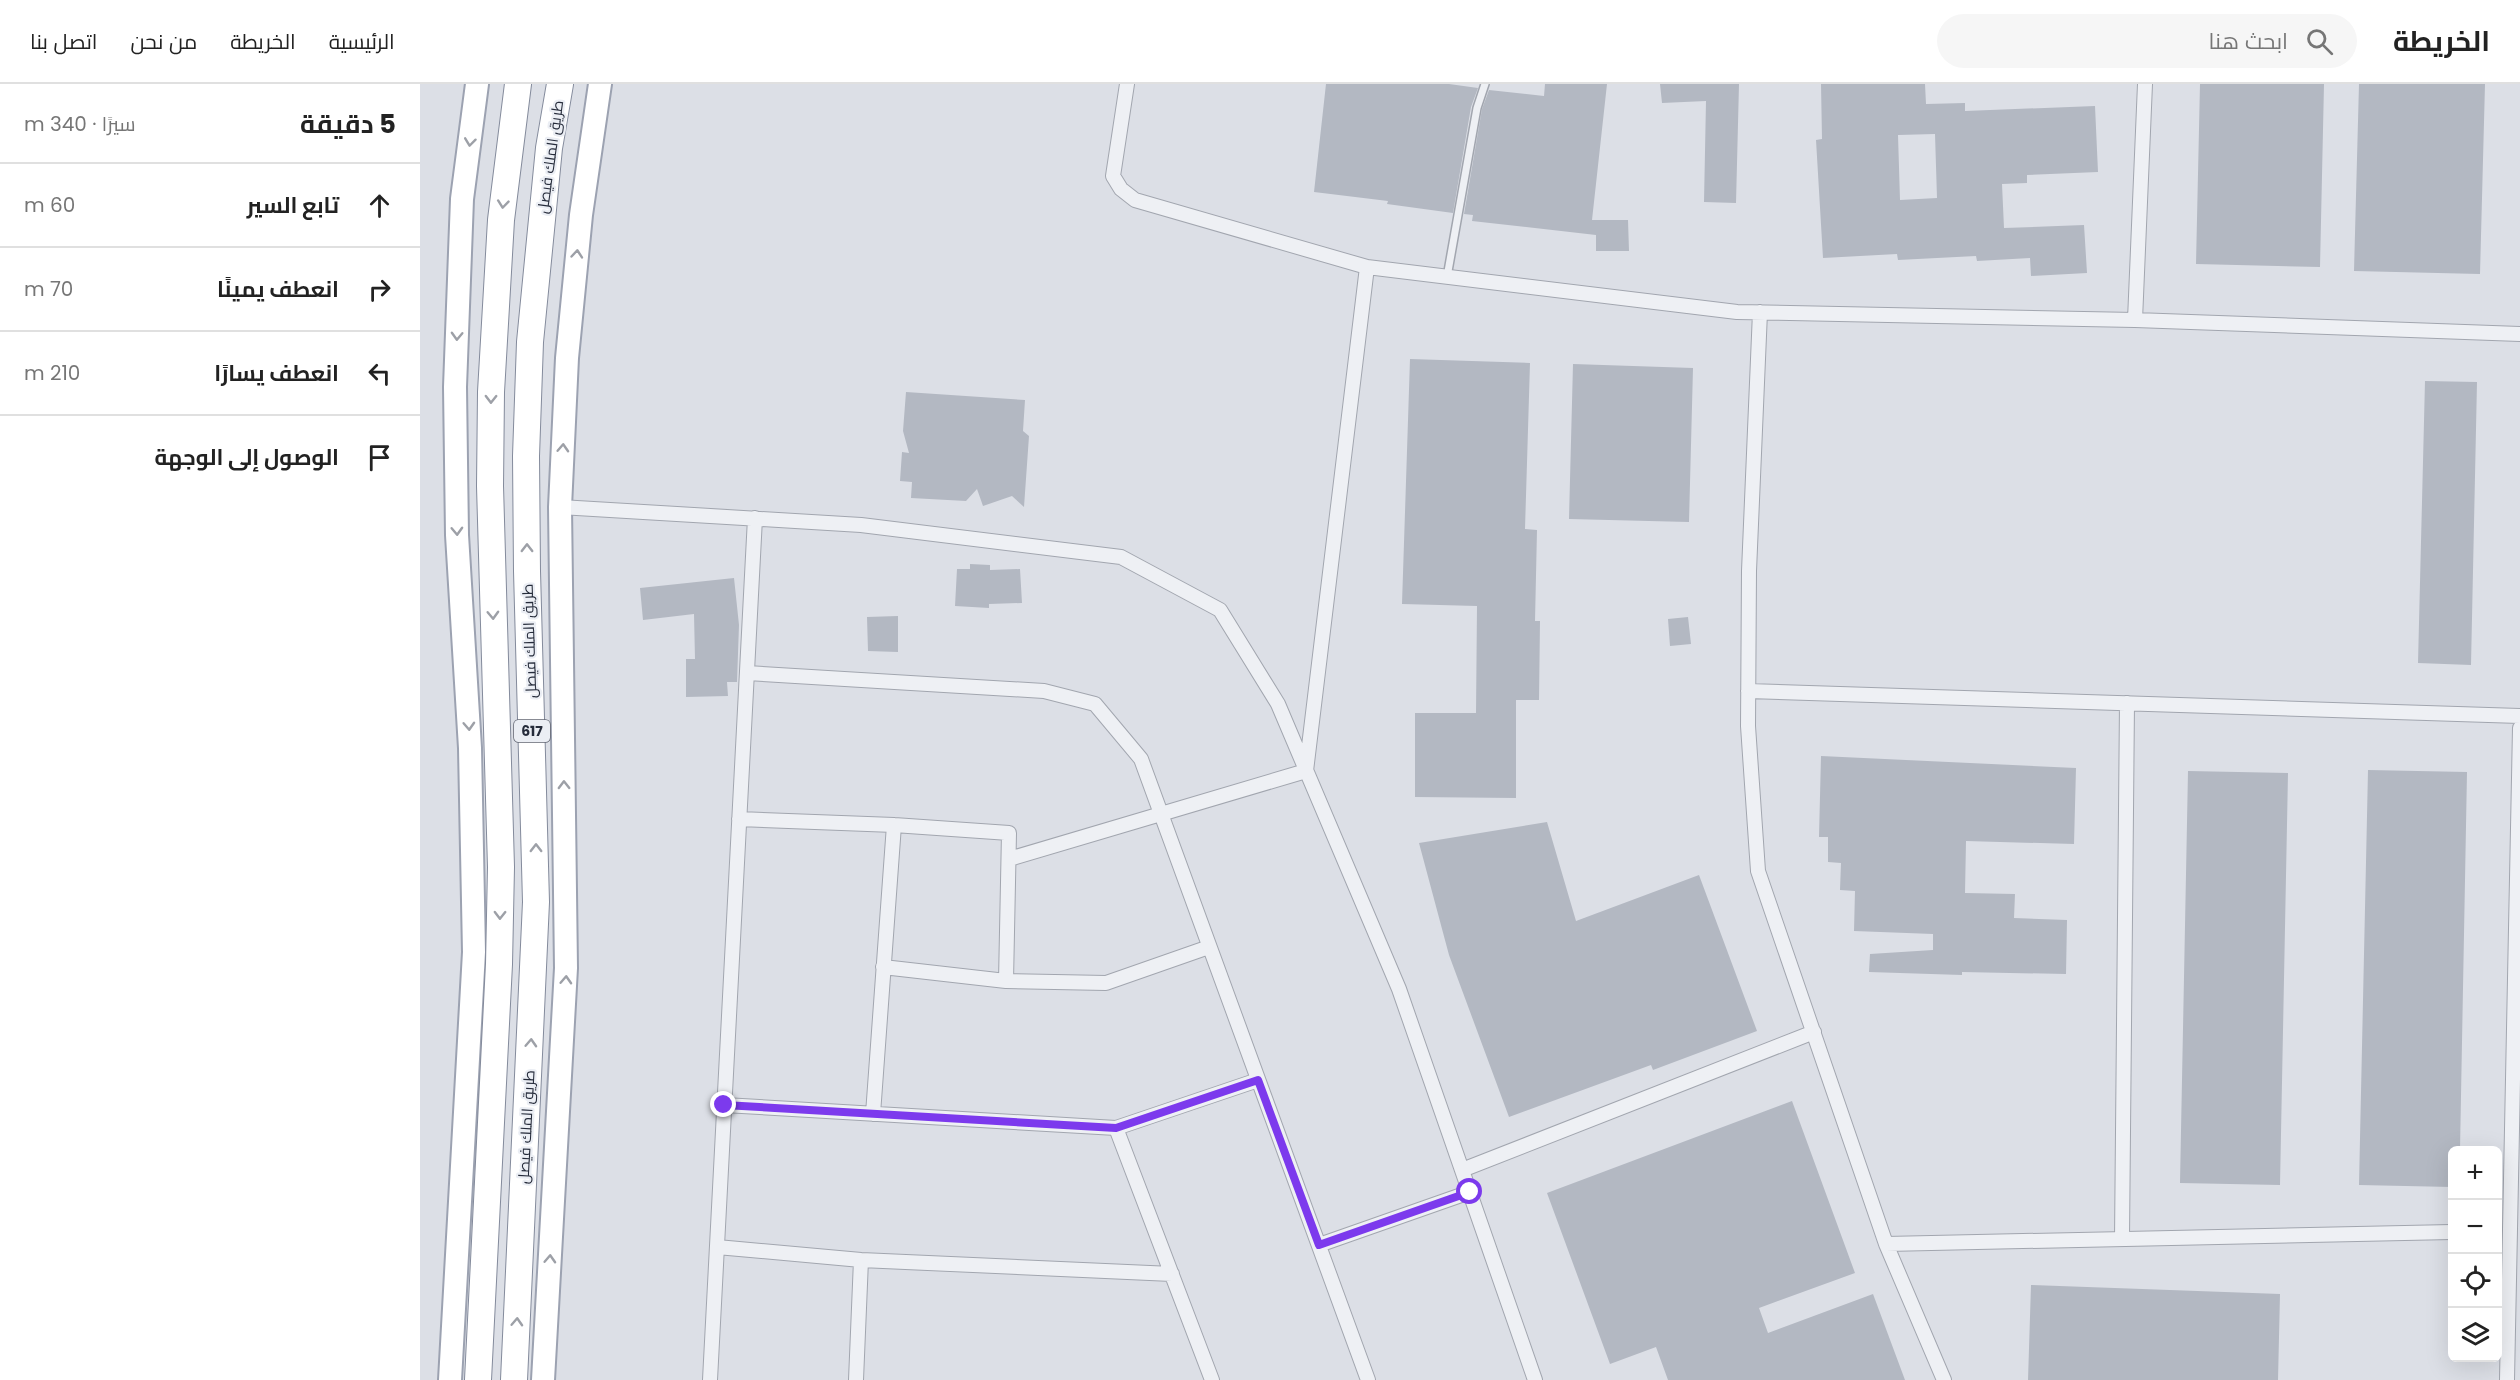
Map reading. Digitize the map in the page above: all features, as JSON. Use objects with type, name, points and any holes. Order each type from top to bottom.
[{"type":"highway","name":"617","points":[[478,1380],[499,964],[501,867],[490,508],[491,392],[495,299],[508,158],[518,84]]},
{"type":"highway","name":"طريق الملك فيصل","points":[[514,1380],[536,902],[526,445],[530,342],[549,148],[560,84]]},
{"type":"main road","points":[[450,1380],[474,952],[470,748],[457,536],[455,387],[462,199],[477,84]]},
{"type":"main road","points":[[508,158],[513,84]]},
{"type":"main road","points":[[549,148],[566,84]]},
{"type":"main road","points":[[543,1380],[566,968],[560,507],[567,358],[581,215],[600,84]]},
{"type":"street","points":[[1127,84],[1113,176],[1121,189],[1135,200],[1367,267],[1737,312],[2135,320],[2520,334]]},
{"type":"street","points":[[2135,320],[2145,84]]},
{"type":"street","points":[[1306,771],[1367,267]]},
{"type":"street","points":[[1760,312],[1749,571],[1748,691],[1748,726],[1758,871],[1886,1244],[1944,1380]]},
{"type":"street","points":[[560,507],[861,525],[1121,557],[1220,610],[1278,704],[1399,989],[1535,1380]]},
{"type":"street","points":[[710,1380],[755,518]]},
{"type":"street","points":[[747,673],[1044,691],[1095,704],[1141,759],[1368,1380]]},
{"type":"street","points":[[1748,691],[2520,716]]},
{"type":"street","points":[[2122,1239],[2127,703]]},
{"type":"street","points":[[2507,1380],[2504,1231],[2520,728]]},
{"type":"street","points":[[1009,859],[1306,771]]},
{"type":"street","points":[[739,819],[1009,832],[1006,981]]},
{"type":"street","points":[[873,1114],[894,825]]},
{"type":"street","points":[[884,966],[1006,981],[1106,983],[1209,947]]},
{"type":"street","points":[[1462,1170],[1814,1032]]},
{"type":"street","points":[[724,1105],[1116,1128],[1258,1080]]},
{"type":"street","points":[[1116,1128],[1212,1380]]},
{"type":"street","points":[[1319,1245],[1470,1192]]},
{"type":"street","points":[[1886,1244],[2448,1232]]},
{"type":"street","points":[[717,1247],[861,1260],[1172,1274]]},
{"type":"street","points":[[856,1380],[861,1260]]},
{"type":"lane","points":[[1446,277],[1477,108],[1485,84]]},
{"type":"building","points":[[1326,84],[1449,84],[1478,88],[1471,107],[1453,213],[1387,204],[1388,201],[1314,192]]},
{"type":"building","points":[[1545,84],[1607,84],[1592,220],[1628,220],[1629,251],[1596,251],[1596,235],[1472,221],[1473,215],[1464,214],[1482,109],[1489,90],[1544,96]]},
{"type":"building","points":[[1660,84],[1739,84],[1736,203],[1704,202],[1706,101],[1662,103]]},
{"type":"building","points":[[1821,84],[1925,84],[1926,104],[1965,103],[1965,111],[2095,106],[2098,172],[2027,175],[2027,183],[2002,184],[2004,228],[2084,225],[2087,273],[2031,276],[2030,258],[1977,261],[1976,256],[1898,260],[1897,254],[1823,258],[1816,140],[1822,139]],"holes":[[[1935,134],[1937,198],[1900,200],[1898,135]]]},
{"type":"building","points":[[2200,84],[2324,84],[2320,267],[2196,264]]},
{"type":"building","points":[[2359,84],[2485,84],[2480,274],[2354,271]]},
{"type":"building","points":[[1410,359],[1530,363],[1525,529],[1537,530],[1535,621],[1540,621],[1539,700],[1516,700],[1516,798],[1415,797],[1415,713],[1476,713],[1477,606],[1402,604]]},
{"type":"building","points":[[1573,364],[1693,368],[1689,522],[1569,519]]},
{"type":"building","points":[[2425,381],[2477,382],[2471,665],[2418,663]]},
{"type":"building","points":[[906,392],[1025,400],[1023,431],[1029,436],[1024,507],[1012,496],[983,506],[977,489],[966,501],[911,498],[912,482],[900,481],[902,452],[909,453],[903,431]]},
{"type":"building","points":[[970,564],[990,565],[990,570],[1020,569],[1022,603],[989,604],[989,608],[955,606],[957,569],[970,569]]},
{"type":"building","points":[[734,578],[739,625],[737,682],[727,682],[728,696],[686,697],[686,659],[695,659],[694,614],[643,620],[640,588]]},
{"type":"building","points":[[898,616],[898,652],[868,651],[867,617]]},
{"type":"building","points":[[1688,617],[1691,644],[1670,646],[1668,619]]},
{"type":"building","points":[[1821,756],[2076,768],[2074,844],[1966,841],[1965,893],[2015,894],[2014,918],[2067,920],[2066,974],[1962,972],[1962,975],[1869,972],[1870,954],[1933,950],[1933,934],[1854,931],[1855,891],[1840,890],[1841,863],[1828,862],[1828,837],[1819,837]]},
{"type":"building","points":[[2368,770],[2467,772],[2460,1146],[2448,1146],[2448,1187],[2359,1185]]},
{"type":"building","points":[[2188,771],[2288,773],[2280,1185],[2180,1183]]},
{"type":"building","points":[[1547,822],[1576,921],[1699,875],[1757,1031],[1653,1070],[1651,1065],[1509,1117],[1449,955],[1419,843]]},
{"type":"building","points":[[1792,1101],[1855,1273],[1759,1308],[1768,1333],[1873,1294],[1905,1380],[1668,1380],[1656,1347],[1610,1364],[1547,1193]]},
{"type":"building","points":[[2031,1285],[2280,1294],[2278,1380],[2028,1380]]},
{"type":"route","points":[[724,1105],[1116,1128],[1258,1080],[1319,1245],[1470,1192]]}]
